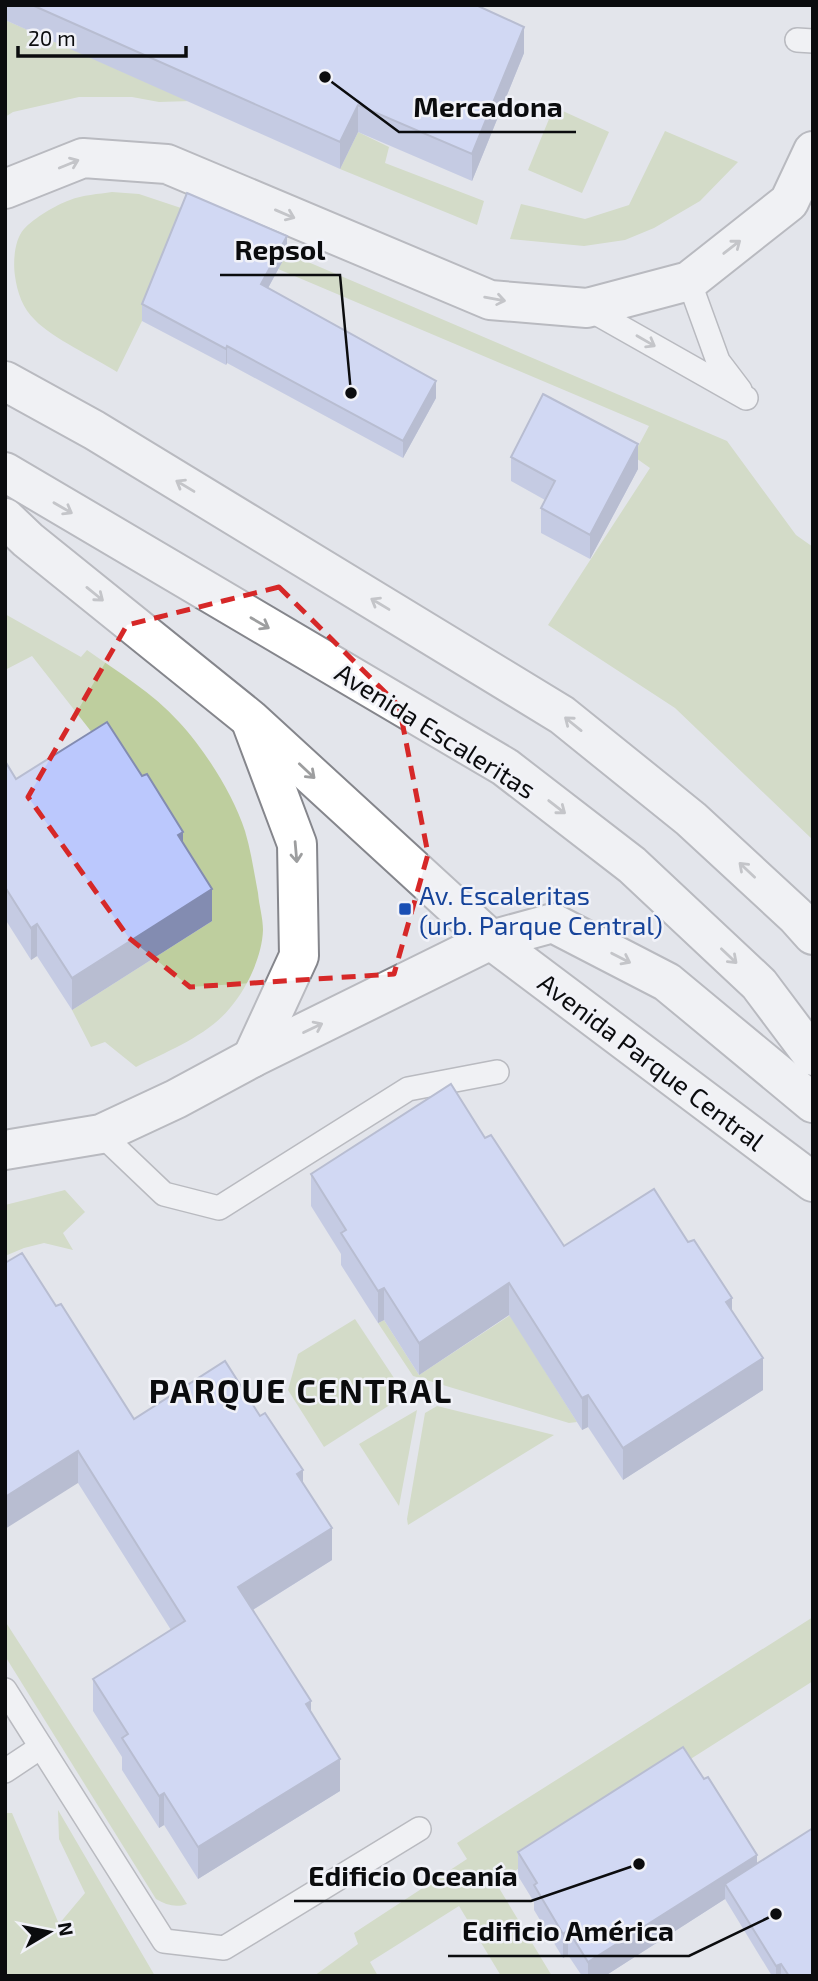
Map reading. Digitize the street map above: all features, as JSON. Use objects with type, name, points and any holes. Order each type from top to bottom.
[{"type":"street","points":[[5,189],[83,158],[167,164],[490,300],[587,308],[689,281],[789,202],[813,151]]},
{"type":"street","points":[[5,380],[94,430],[562,715],[691,818],[813,935]]},
{"type":"street","name":"Avenida Escaleritas","points":[[5,472],[505,767],[632,865],[759,984],[813,1056]]},
{"type":"street","name":"Avenida Parque Central","points":[[5,518],[28,540],[250,719],[491,940],[813,1182]]},
{"type":"street","points":[[250,719],[297,844],[299,956],[252,1058]]},
{"type":"street","name":"Avenida Parque Central","points":[[5,1150],[101,1134],[176,1100],[252,1058],[491,940],[553,922],[667,982],[813,1103]]},
{"type":"lane","points":[[587,308],[746,398],[718,361],[689,281]]},
{"type":"lane","points":[[101,1134],[164,1194],[219,1208],[408,1090],[497,1072]]},
{"type":"lane","points":[[5,1690],[164,1941],[225,1948],[419,1829]]},
{"type":"lane","points":[[5,1771],[41,1747]]},
{"type":"highlighted area","points":[[279,587],[399,706],[428,854],[394,974],[190,987],[129,938],[28,797],[127,625]]},
{"type":"green space","points":[[5,20],[191,101],[159,102],[132,97],[79,97],[13,112],[5,117]]},
{"type":"green space","points":[[554,107],[609,132],[582,193],[528,170]]},
{"type":"green space","points":[[665,131],[738,162],[700,201],[654,228],[625,240],[584,246],[510,239],[521,204],[585,219],[629,205]]},
{"type":"green space","points":[[358,132],[389,147],[385,163],[484,201],[477,225],[340,169]]},
{"type":"green space","points":[[112,192],[139,194],[187,210],[142,321],[117,372],[52,334],[31,316],[19,294],[14,265],[18,239],[33,221],[70,200]]},
{"type":"green space","points":[[287,253],[727,441],[796,535],[813,547],[813,840],[675,708],[548,625],[650,468],[633,456],[649,426],[278,269]]},
{"type":"green space","points":[[5,614],[81,657],[87,650],[135,683],[169,711],[208,759],[226,788],[245,831],[263,925],[260,951],[248,982],[221,1018],[210,1027],[136,1067],[105,1042],[91,1047],[72,1010],[212,921],[97,739],[32,656],[5,670]]},
{"type":"green space","points":[[65,1190],[85,1212],[63,1233],[73,1250],[44,1243],[5,1256],[5,1205]]},
{"type":"green space","points":[[515,1312],[545,1371],[577,1422],[569,1423],[413,1376],[378,1323],[384,1320],[419,1375]]},
{"type":"green space","points":[[355,1319],[398,1384],[396,1401],[324,1447],[288,1390],[298,1354]]},
{"type":"green space","points":[[437,1406],[554,1435],[408,1525],[425,1413]]},
{"type":"green space","points":[[417,1410],[399,1506],[359,1444]]},
{"type":"green space","points":[[813,1617],[813,1681],[496,1883],[552,1976],[501,1976],[459,1906],[370,1962],[378,1976],[314,1976],[358,1944],[354,1933],[467,1859],[457,1843]]},
{"type":"green space","points":[[5,1621],[187,1904],[171,1905],[156,1899],[5,1656]]},
{"type":"green space","points":[[58,1810],[155,1976],[5,1976],[5,1813],[12,1813],[59,1924],[85,1893],[59,1839]]},
{"type":"building","points":[[32,5],[476,5],[524,27],[472,154],[358,105],[340,142]]},
{"type":"building","points":[[187,193],[287,236],[261,284],[436,381],[403,441],[227,346],[226,349],[142,304]]},
{"type":"building","points":[[543,394],[638,444],[590,535],[541,508],[555,481],[511,457]]},
{"type":"building","points":[[107,722],[142,776],[147,774],[183,832],[178,835],[212,889],[72,978],[37,924],[31,928],[5,887],[5,761],[16,779]]},
{"type":"building","points":[[451,1084],[485,1138],[491,1135],[564,1246],[654,1189],[688,1242],[694,1240],[732,1298],[726,1302],[763,1358],[623,1448],[588,1395],[582,1398],[509,1283],[419,1343],[384,1288],[378,1291],[341,1233],[346,1230],[311,1174]]},
{"type":"building","points":[[22,1253],[56,1306],[61,1304],[134,1419],[225,1361],[260,1416],[265,1413],[303,1470],[297,1474],[332,1528],[238,1587],[311,1701],[306,1704],[340,1759],[198,1847],[164,1793],[159,1796],[122,1738],[128,1734],[93,1679],[185,1621],[78,1451],[5,1497],[5,1263]]},
{"type":"building","points":[[683,1747],[704,1779],[708,1777],[757,1855],[588,1962],[568,1930],[563,1934],[518,1852]]},
{"type":"building","points":[[813,1828],[813,1976],[789,1976],[781,1964],[776,1966],[725,1884]]},
{"type":"place","name":"Mercadona","points":[[325,77]]},
{"type":"place","name":"Repsol","points":[[351,393]]},
{"type":"place","name":"Av. Escaleritas (urb. Parque Central)","points":[[405,909]]},
{"type":"place","name":"Edificio Oceanía","points":[[639,1864]]},
{"type":"place","name":"Edificio América","points":[[776,1914]]},
{"type":"district","name":"PARQUE CENTRAL","points":[[301,1390]]}]
